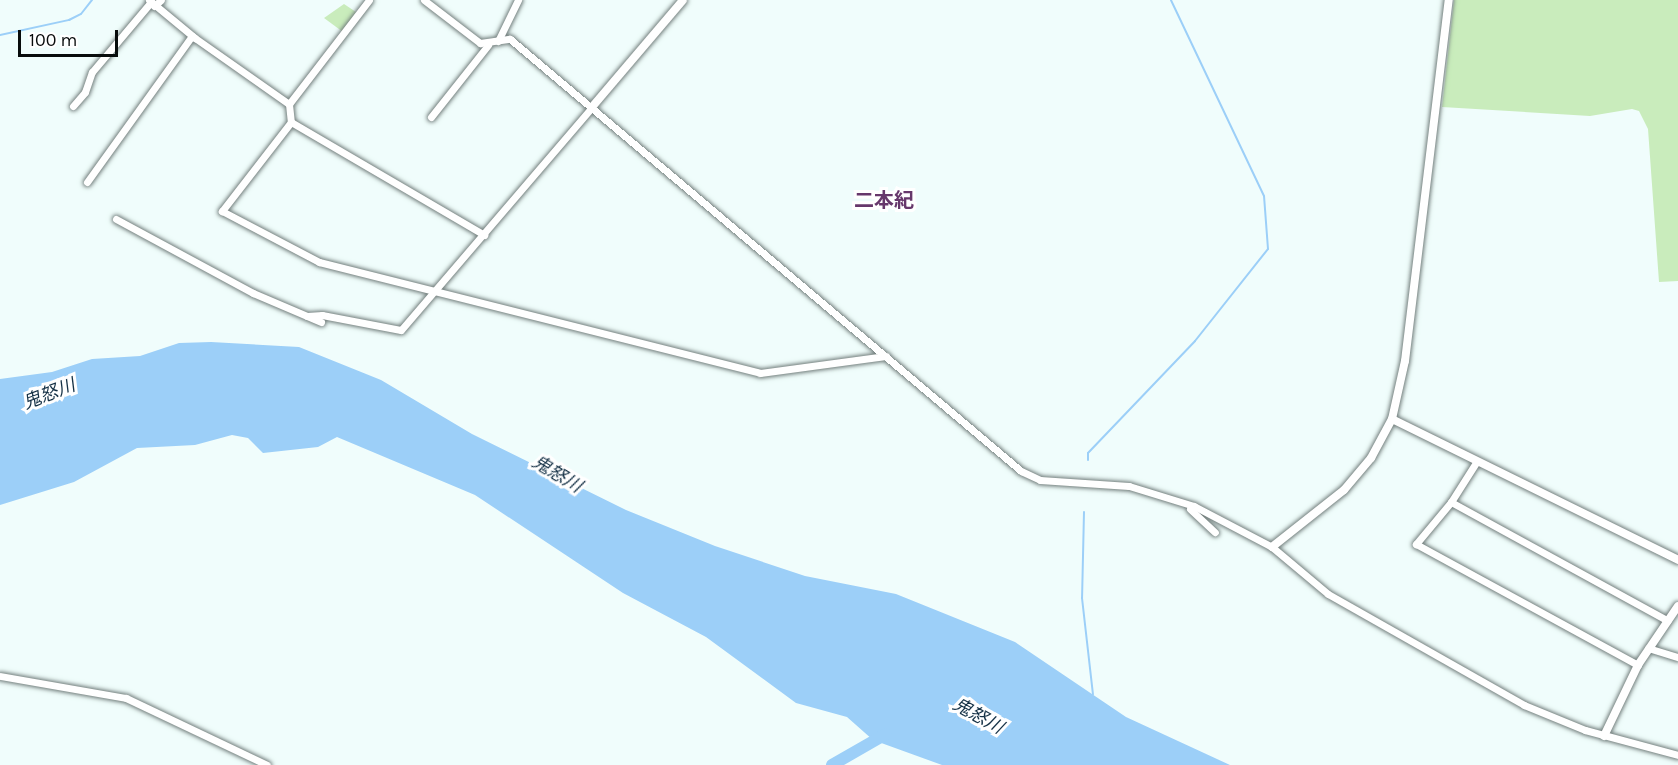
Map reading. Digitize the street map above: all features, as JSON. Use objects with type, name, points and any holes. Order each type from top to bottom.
[{"type":"street","points":[[73,106],[92,72],[151,3],[161,0]]},
{"type":"street","points":[[369,0],[289,104],[291,122],[222,211],[319,262],[760,372],[886,356]]},
{"type":"street","points":[[424,0],[480,43],[488,45]]},
{"type":"street","points":[[498,41],[518,0]]},
{"type":"street","points":[[307,316],[322,315],[401,330],[683,0]]},
{"type":"street","points":[[1272,546],[1344,490],[1371,458],[1392,419],[1404,361],[1449,0]]},
{"type":"street","points":[[151,3],[192,36],[289,104]]},
{"type":"street","points":[[87,182],[192,36]]},
{"type":"street","points":[[431,117],[488,45],[510,39],[1021,471],[1040,480],[1091,481],[1164,495],[1194,506],[1272,546],[1328,594],[1524,705],[1604,736],[1678,755]]},
{"type":"street","points":[[291,122],[484,235]]},
{"type":"street","points":[[116,219],[253,293],[321,322]]},
{"type":"street","points":[[1392,419],[1678,560]]},
{"type":"street","points":[[1477,461],[1451,502],[1416,544],[1638,664]]},
{"type":"street","points":[[1164,495],[1197,513],[1215,532]]},
{"type":"street","points":[[1451,502],[1668,621]]},
{"type":"street","points":[[1604,736],[1638,664],[1678,606]]},
{"type":"street","points":[[1648,648],[1678,657]]},
{"type":"street","points":[[0,676],[126,698],[267,765]]},
{"type":"green space","points":[[1454,0],[1678,0],[1678,281],[1659,282],[1648,129],[1639,111],[1632,109],[1590,116],[1442,107]]},
{"type":"green space","points":[[344,4],[356,12],[343,32],[324,18]]},
{"type":"water","name":"鬼怒川","points":[[211,342],[299,347],[381,380],[472,434],[626,510],[715,546],[805,576],[896,594],[1015,642],[1126,717],[1230,765],[942,765],[873,740],[847,717],[796,703],[706,637],[623,593],[475,495],[337,437],[318,447],[263,453],[248,438],[232,435],[195,445],[137,448],[74,482],[0,505],[0,379],[52,372],[92,359],[140,356],[179,343]]},
{"type":"waterway","points":[[0,35],[69,20],[81,14],[92,0]]},
{"type":"waterway","points":[[1088,460],[1088,453],[1195,341],[1268,249],[1264,196],[1171,0]]},
{"type":"waterway","points":[[1084,512],[1082,598],[1093,694]]},
{"type":"waterway","points":[[832,765],[886,734]]},
{"type":"district","name":"二本紀","points":[[884,200]]}]
